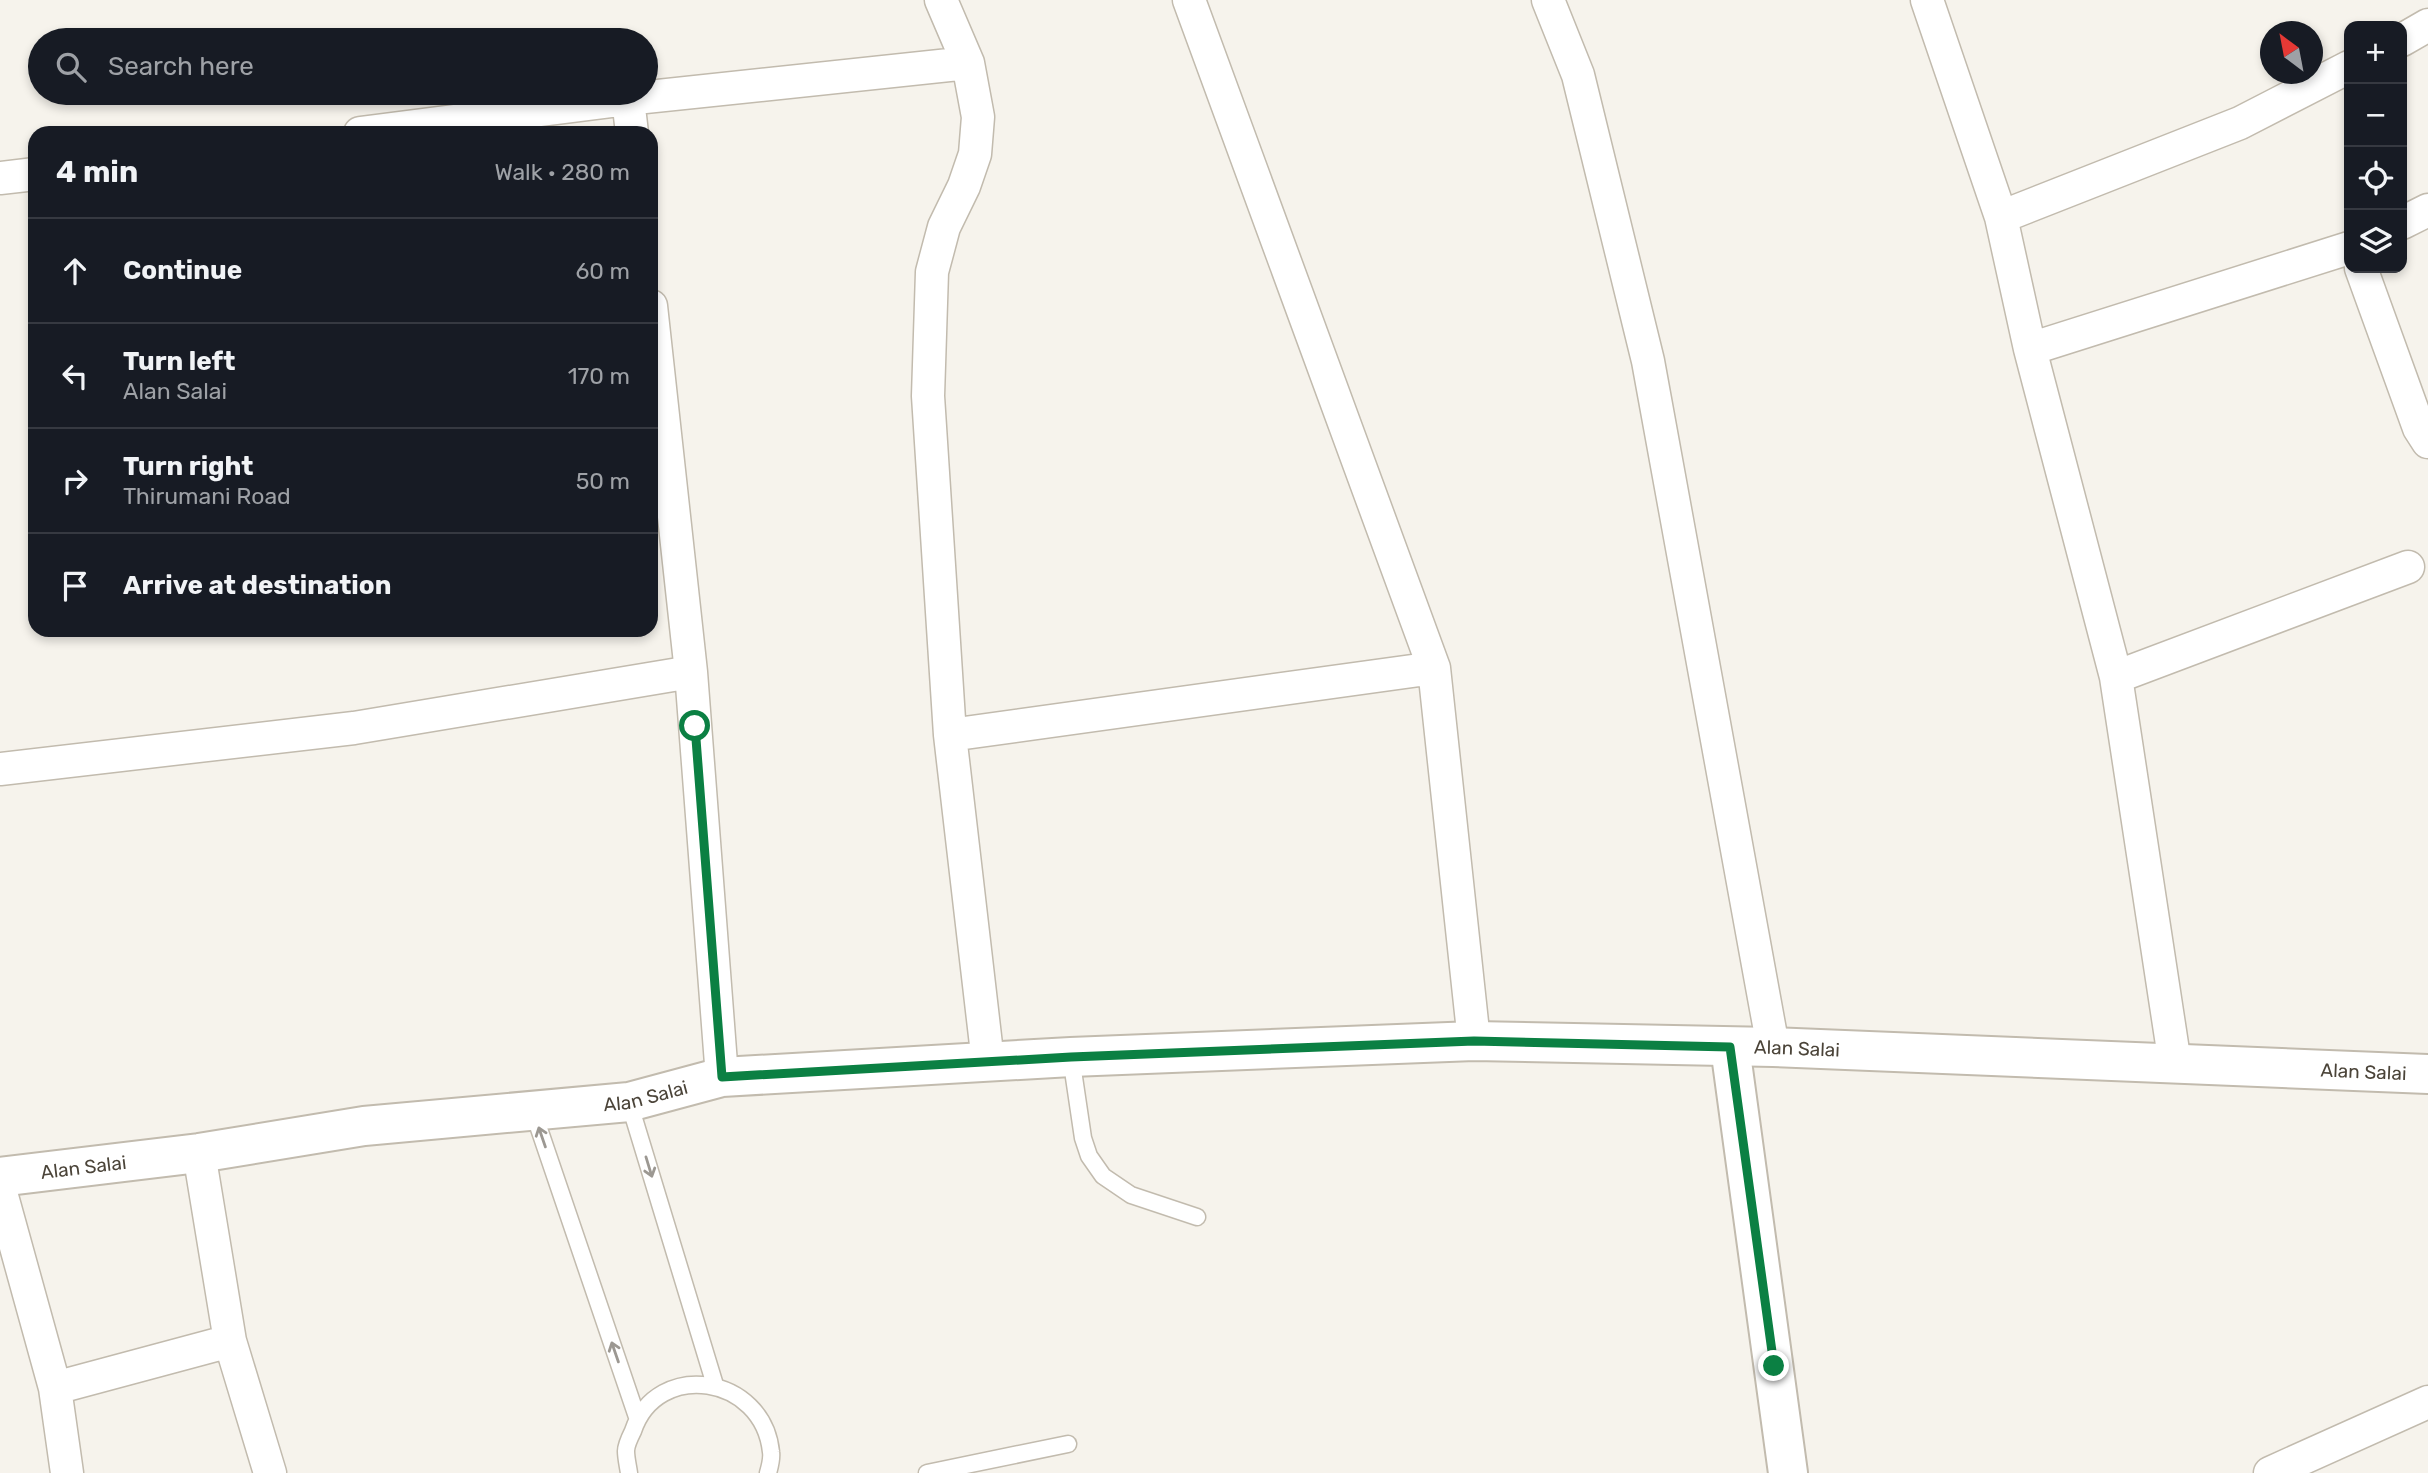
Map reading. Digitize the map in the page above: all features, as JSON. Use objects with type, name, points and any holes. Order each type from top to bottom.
[{"type":"street","points":[[941,0],[968,63],[978,117],[975,154],[964,186],[944,227],[932,272],[928,396],[950,735],[988,1062]]},
{"type":"street","points":[[1189,0],[1434,668],[1474,1041]]},
{"type":"street","points":[[1548,0],[1578,75],[1648,360],[1773,1047]]},
{"type":"street","points":[[1927,0],[2001,217],[2030,349],[2116,677],[2175,1064]]},
{"type":"street","points":[[2407,37],[2428,25]]},
{"type":"street","points":[[658,96],[968,63]]},
{"type":"street","points":[[2001,217],[2240,123],[2344,70]]},
{"type":"street","points":[[415,126],[581,105]]},
{"type":"street","points":[[629,105],[631,126]]},
{"type":"street","points":[[0,178],[28,175]]},
{"type":"street","points":[[2407,220],[2428,210]]},
{"type":"street","points":[[2030,349],[2344,250]]},
{"type":"street","points":[[2363,273],[2419,428],[2428,442]]},
{"type":"street","points":[[658,370],[691,672],[722,1077]]},
{"type":"street","points":[[2116,677],[2408,567]]},
{"type":"street","points":[[950,735],[1434,668]]},
{"type":"street","points":[[0,769],[354,728],[691,672]]},
{"type":"street","name":"Alan Salai","points":[[0,1177],[199,1153],[364,1126],[629,1102],[722,1077],[1071,1057],[1474,1041],[1773,1047],[2428,1074]]},
{"type":"street","points":[[1730,1047],[1788,1473]]},
{"type":"street","points":[[199,1153],[230,1341],[271,1473]]},
{"type":"street","points":[[0,1189],[55,1388],[67,1473]]},
{"type":"street","points":[[55,1388],[230,1341]]},
{"type":"street","points":[[2270,1473],[2428,1402]]},
{"type":"lane","points":[[1071,1057],[1083,1138],[1089,1156],[1103,1176],[1131,1195],[1197,1217]]},
{"type":"lane","points":[[629,1102],[715,1385]]},
{"type":"lane","points":[[533,1111],[637,1417]]},
{"type":"lane","points":[[629,1473],[626,1450],[637,1417],[659,1396],[668,1392],[686,1385],[715,1385],[744,1399],[764,1423],[772,1453],[768,1473]]},
{"type":"lane","points":[[928,1473],[1069,1444]]},
{"type":"route","points":[[695,726],[722,1077],[1071,1057],[1474,1041],[1730,1047],[1774,1366]]}]
